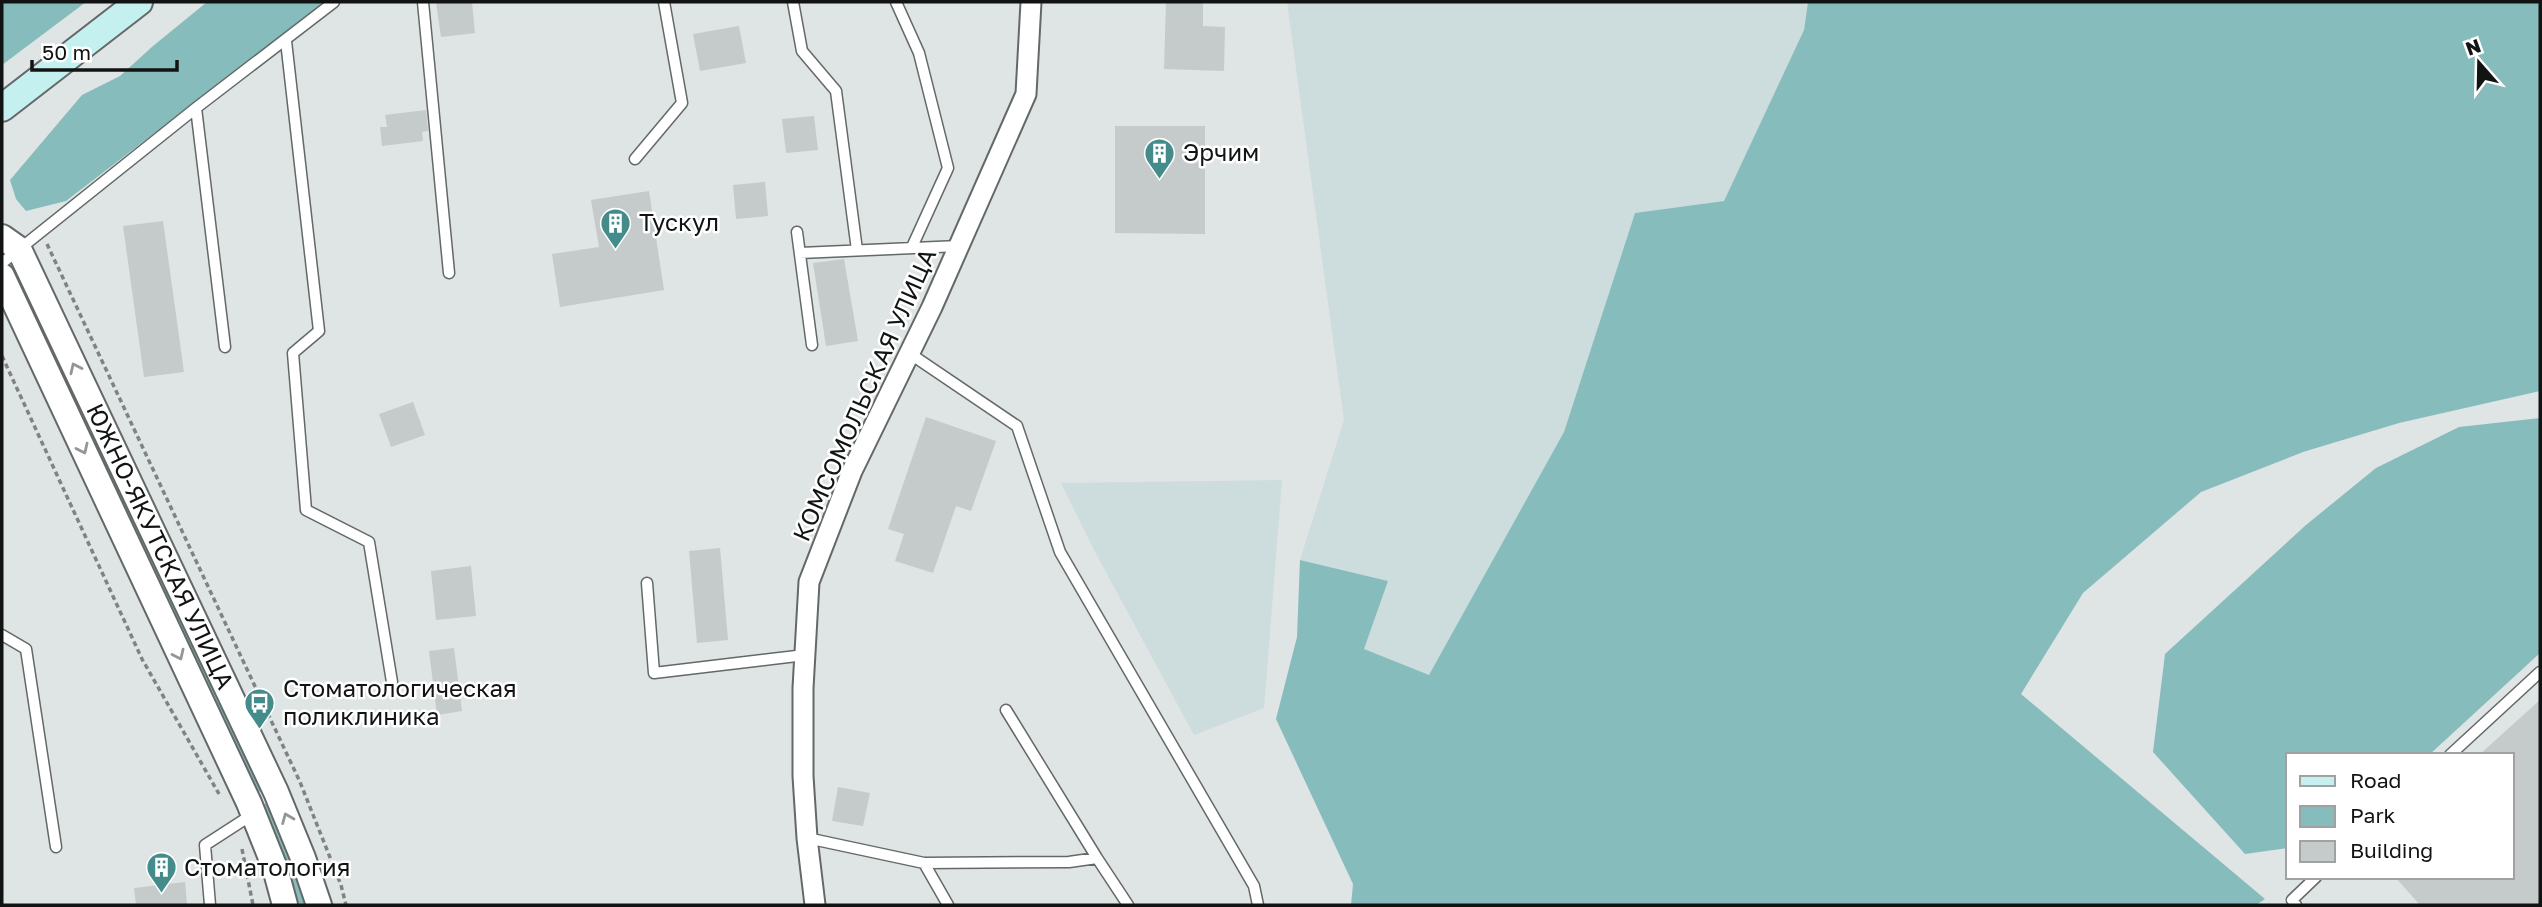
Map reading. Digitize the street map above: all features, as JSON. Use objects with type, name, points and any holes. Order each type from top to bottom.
[{"type":"main road","points":[[2,108],[128,7]]},
{"type":"street","name":"КОМСОМОЛЬСКАЯ УЛИЦА","points":[[815,905],[803,776],[803,688],[809,582],[852,471],[959,246],[1026,94],[1034,3]]},
{"type":"street","name":"ЮЖНО-ЯКУТСКАЯ УЛИЦА","points":[[7,250],[276,792],[303,858],[318,905]]},
{"type":"street","name":"ЮЖНО-ЯКУТСКАЯ УЛИЦА","points":[[2,276],[244,819],[275,868],[285,905]]},
{"type":"lane","points":[[7,250],[41,232],[334,2]]},
{"type":"lane","points":[[423,2],[449,273]]},
{"type":"lane","points":[[635,159],[682,103],[664,2]]},
{"type":"lane","points":[[793,2],[802,51],[836,91],[857,250]]},
{"type":"lane","points":[[896,2],[919,53],[948,168],[912,247]]},
{"type":"lane","points":[[286,41],[319,331],[293,353],[306,510],[369,542],[392,682]]},
{"type":"lane","points":[[196,108],[225,347]]},
{"type":"lane","points":[[797,232],[813,345]]},
{"type":"lane","points":[[800,253],[959,246]]},
{"type":"lane","points":[[909,353],[1017,426],[1060,552],[1254,886],[1258,905]]},
{"type":"lane","points":[[647,583],[654,673],[806,655]]},
{"type":"lane","points":[[2,635],[26,649],[56,847]]},
{"type":"lane","points":[[2452,753],[2540,672]]},
{"type":"lane","points":[[1006,710],[1128,905]]},
{"type":"lane","points":[[210,905],[205,845],[244,819]]},
{"type":"lane","points":[[807,838],[925,863],[1069,862],[1097,858]]},
{"type":"lane","points":[[925,863],[948,905]]},
{"type":"lane","points":[[2296,905],[2292,900],[2314,879]]},
{"type":"path","points":[[41,232],[300,782],[341,885],[346,905]]},
{"type":"path","points":[[2,356],[142,659],[244,819],[239,832],[253,905]]},
{"type":"shaded area","points":[[1287,2],[1808,2],[1804,30],[1724,201],[1635,213],[1564,432],[1429,676],[1364,649],[1388,581],[1300,560],[1344,420]]},
{"type":"shaded area","points":[[1282,480],[1264,708],[1194,735],[1061,483]]},
{"type":"green space","points":[[2,2],[86,2],[2,65]]},
{"type":"green space","points":[[207,2],[325,2],[66,201],[26,211],[16,199],[10,180],[82,95],[120,76]]},
{"type":"green space","points":[[1808,2],[2540,2],[2540,391],[2399,423],[2303,452],[2201,492],[2083,593],[2021,694],[2265,899],[2256,905],[1351,905],[1353,884],[1276,719],[1297,637],[1300,560],[1388,581],[1364,649],[1429,675],[1564,432],[1635,213],[1724,201],[1804,30]]},
{"type":"green space","points":[[23,286],[264,790],[256,793],[21,289]]},
{"type":"green space","points":[[2540,418],[2540,653],[2431,753],[2286,753],[2286,848],[2245,854],[2153,752],[2165,654],[2306,525],[2376,468],[2459,427]]},
{"type":"green space","points":[[270,802],[309,905],[299,905],[261,805]]},
{"type":"building","points":[[436,2],[472,2],[475,33],[441,37]]},
{"type":"building","points":[[1166,2],[1203,2],[1203,26],[1225,27],[1224,71],[1164,69]]},
{"type":"building","points":[[739,26],[746,63],[700,71],[693,34]]},
{"type":"building","points":[[426,110],[428,131],[422,132],[423,141],[382,146],[380,127],[387,127],[385,115]]},
{"type":"building","points":[[814,116],[818,150],[786,153],[782,119]]},
{"type":"building","name":"Эрчим","points":[[1115,126],[1205,126],[1205,234],[1115,233]]},
{"type":"building","points":[[765,182],[768,216],[736,219],[733,185]]},
{"type":"building","name":"Тускул","points":[[649,191],[664,290],[560,307],[552,254],[599,247],[591,200]]},
{"type":"building","points":[[163,221],[184,372],[144,377],[123,226]]},
{"type":"building","points":[[844,259],[858,341],[826,346],[813,263]]},
{"type":"building","points":[[413,402],[425,435],[391,447],[379,414]]},
{"type":"building","points":[[926,417],[996,441],[971,511],[956,506],[933,573],[895,561],[904,534],[888,529]]},
{"type":"building","points":[[720,548],[728,640],[697,643],[689,551]]},
{"type":"building","points":[[471,566],[476,616],[436,620],[431,571]]},
{"type":"building","points":[[454,648],[462,711],[437,715],[429,651]]},
{"type":"building","points":[[2540,700],[2540,905],[2420,905],[2397,879],[2514,879],[2514,753],[2481,753]]},
{"type":"building","points":[[838,787],[870,793],[863,826],[832,821]]},
{"type":"building","name":"Стоматология","points":[[185,882],[187,905],[136,905],[134,888]]},
{"type":"place","name":"Эрчим","points":[[1160,180]]},
{"type":"place","name":"Тускул","points":[[616,250]]},
{"type":"place","name":"Стоматологическая поликлиника","points":[[260,730]]},
{"type":"place","name":"Стоматология","points":[[161,895]]}]
